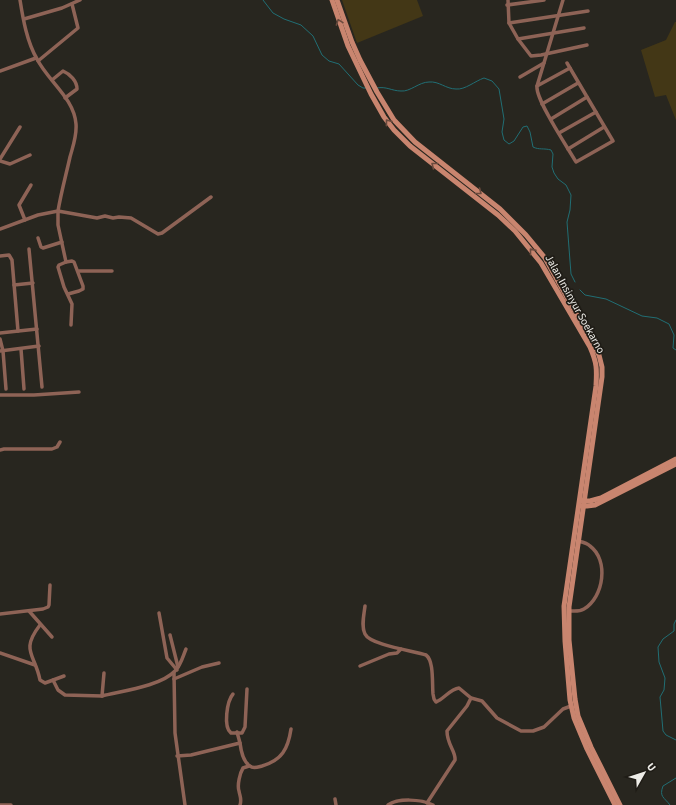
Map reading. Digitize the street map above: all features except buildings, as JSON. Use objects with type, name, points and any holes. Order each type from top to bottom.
[{"type":"main road","name":"Jalan Insinyur Soekarno","points":[[332,0],[348,46],[384,117],[401,138],[508,224],[534,253],[550,274],[590,346],[595,359],[597,369],[596,386],[581,504],[564,606],[565,641],[574,718],[604,778],[620,805]]},
{"type":"main road","name":"Jalan Insinyur Soekarno","points":[[337,0],[352,42],[377,92],[394,120],[416,142],[500,209],[515,223],[545,258],[550,274]]},
{"type":"main road","points":[[366,84],[372,81]]},
{"type":"main road","points":[[581,504],[601,498],[676,459]]},
{"type":"main road","points":[[581,504],[591,506],[676,464]]},
{"type":"main road","name":"Jalan Insinyur Soekarno","points":[[581,504],[569,611],[569,640],[575,699],[578,716],[615,805]]},
{"type":"street","points":[[20,0],[24,19],[37,59],[65,98],[75,119],[76,136],[58,211],[58,225],[66,262]]},
{"type":"street","points":[[24,19],[72,4],[80,0]]},
{"type":"street","points":[[508,0],[507,5],[509,23],[518,39],[531,56],[587,44]]},
{"type":"street","points":[[507,5],[544,0]]},
{"type":"street","points":[[563,0],[536,92],[576,162],[612,142],[612,140],[567,63]]},
{"type":"street","points":[[0,71],[37,59],[78,28],[72,4]]},
{"type":"street","points":[[509,23],[588,11]]},
{"type":"street","points":[[518,39],[584,28]]},
{"type":"street","points":[[520,77],[544,63]]},
{"type":"street","points":[[537,86],[570,68]]},
{"type":"street","points":[[52,80],[63,71],[68,73],[76,83],[77,89],[65,98]]},
{"type":"street","points":[[542,104],[578,83]]},
{"type":"street","points":[[551,119],[587,97]]},
{"type":"street","points":[[559,133],[596,112]]},
{"type":"street","points":[[20,127],[0,160],[10,164],[30,155]]},
{"type":"street","points":[[568,149],[604,127]]},
{"type":"street","points":[[25,220],[19,205],[32,185]]},
{"type":"street","points":[[0,229],[44,213],[58,211],[97,218],[105,216],[113,218],[131,218],[158,234],[162,233],[211,197]]},
{"type":"street","points":[[38,238],[42,248],[62,242]]},
{"type":"street","points":[[29,249],[42,387]]},
{"type":"street","points":[[0,256],[8,254],[10,256],[18,331]]},
{"type":"street","points":[[68,294],[79,291],[83,287],[78,271],[73,262],[66,262],[58,267],[72,306],[71,325]]},
{"type":"street","points":[[78,271],[112,271]]},
{"type":"street","points":[[14,285],[33,283]]},
{"type":"street","points":[[0,333],[37,329]]},
{"type":"street","points":[[0,339],[6,389]]},
{"type":"street","points":[[1,351],[39,346]]},
{"type":"street","points":[[21,349],[24,389]]},
{"type":"street","points":[[0,395],[34,395],[79,392]]},
{"type":"street","points":[[0,450],[52,450],[57,447],[60,442]]},
{"type":"street","points":[[569,611],[578,612],[587,607],[595,596],[602,579],[601,562],[597,554],[590,546],[578,541]]},
{"type":"street","points":[[0,614],[43,609],[49,606],[50,586]]},
{"type":"street","points":[[365,606],[363,628],[366,637],[371,640],[401,649],[426,655],[430,658],[432,663],[433,694],[435,701],[437,702],[456,688],[462,690],[471,698],[482,701],[497,718],[521,731],[533,731],[544,727],[563,709],[572,706]]},
{"type":"street","points":[[29,611],[52,637]]},
{"type":"street","points":[[159,614],[167,658],[176,670]]},
{"type":"street","points":[[40,625],[33,635],[30,645],[30,654],[38,670],[40,680],[45,683],[64,676]]},
{"type":"street","points":[[170,635],[176,670]]},
{"type":"street","points":[[185,805],[177,756],[174,720],[174,679],[176,670],[186,649]]},
{"type":"street","points":[[360,666],[389,654],[396,653],[401,649]]},
{"type":"street","points":[[0,653],[35,665]]},
{"type":"street","points":[[174,679],[202,667],[218,663]]},
{"type":"street","points":[[53,680],[58,690],[65,695],[102,696],[147,685],[176,670]]},
{"type":"street","points":[[102,696],[104,673]]},
{"type":"street","points":[[233,694],[228,705],[227,723],[229,732],[242,732],[245,727],[247,689]]},
{"type":"street","points":[[427,803],[456,760],[448,741],[447,731],[467,706],[471,698]]},
{"type":"street","points":[[240,805],[242,800],[238,786],[243,768],[249,766],[256,768],[279,758],[288,744],[291,729]]},
{"type":"street","points":[[237,732],[242,755],[249,766]]},
{"type":"street","points":[[177,756],[191,755],[240,743]]},
{"type":"street","points":[[335,799],[336,805]]},
{"type":"street","points":[[388,805],[398,800],[433,805]]},
{"type":"street","points":[[0,804],[11,805]]},
{"type":"shaded area","points":[[342,0],[417,0],[423,16],[357,43]]},
{"type":"shaded area","points":[[675,22],[676,120],[666,95],[655,97],[641,50],[666,40]]},
{"type":"waterway","points":[[263,0],[273,13],[301,25],[313,36],[322,55],[329,61],[339,64],[358,85],[366,88]]},
{"type":"waterway","points":[[377,88],[404,91],[425,82],[433,82],[452,89],[459,89],[484,78],[492,81],[499,89],[504,119],[502,132],[504,140],[509,144],[514,141],[523,127],[527,126],[530,132],[533,147],[551,150],[553,154],[552,167],[554,173],[558,179],[566,185],[571,195],[570,210],[567,222],[571,274],[575,282]]},
{"type":"waterway","points":[[580,290],[585,295],[606,299],[642,316],[657,318],[669,324],[674,335],[673,348],[676,350]]},
{"type":"waterway","points":[[676,620],[674,624],[674,631],[663,639],[658,647],[659,662],[665,678],[664,690],[660,697],[663,731],[666,735],[676,740]]},
{"type":"waterway","points":[[670,805],[663,797],[662,790],[663,786],[676,778]]}]
